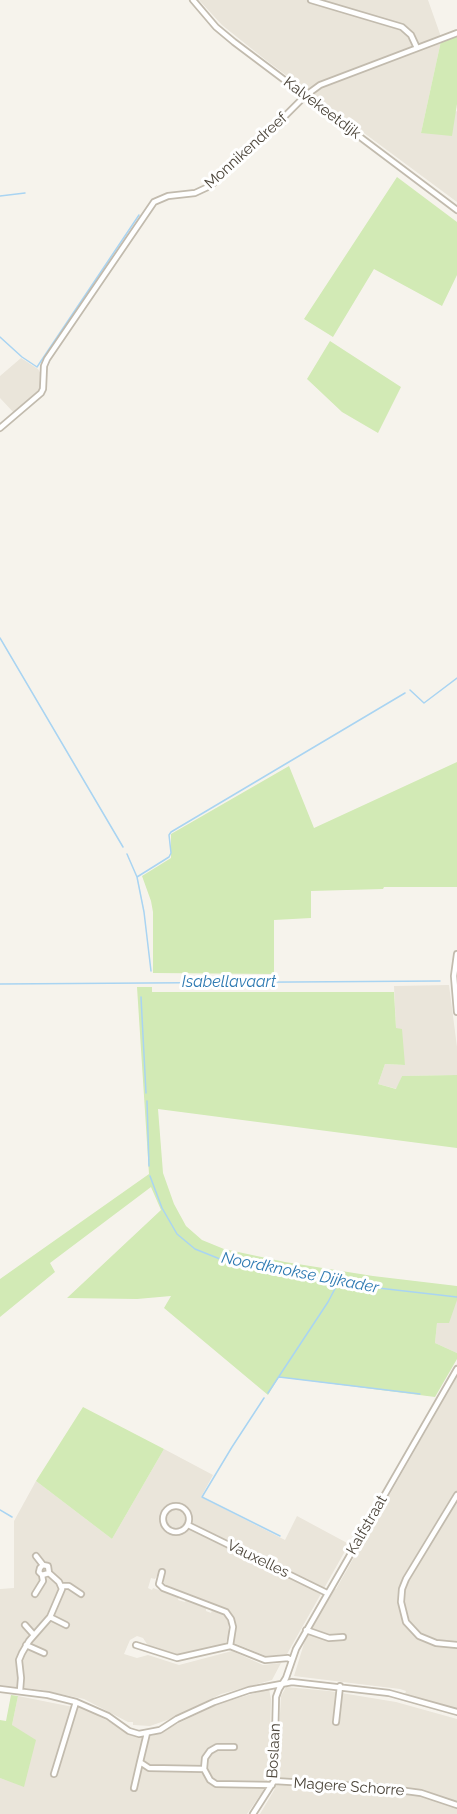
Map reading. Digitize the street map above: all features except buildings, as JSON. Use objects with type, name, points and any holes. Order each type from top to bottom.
[{"type":"street","name":"Kalvekeetdijk","points":[[193,0],[224,34],[457,210]]},
{"type":"street","points":[[311,0],[402,27],[411,35],[417,48]]},
{"type":"street","name":"Monnikendreef","points":[[0,428],[41,393],[47,359],[154,202],[168,196],[190,195],[210,186],[305,96],[321,85],[457,33]]},
{"type":"street","points":[[457,954],[454,976],[457,1012]]},
{"type":"street","name":"Kalfstraat","points":[[282,1683],[306,1630],[457,1368]]},
{"type":"street","points":[[457,1495],[406,1579],[401,1602],[406,1622],[419,1636],[436,1643],[457,1645]]},
{"type":"street","name":"Vauxelles","points":[[173,1506],[183,1507],[189,1515],[188,1525],[180,1532],[170,1530],[164,1522],[165,1512],[173,1506]]},
{"type":"street","name":"Vauxelles","points":[[188,1525],[327,1593]]},
{"type":"street","points":[[36,1556],[43,1565],[49,1568],[49,1573],[62,1586],[69,1586],[81,1594]]},
{"type":"street","points":[[35,1594],[43,1581],[39,1571],[43,1565]]},
{"type":"street","points":[[162,1572],[159,1584],[163,1588],[226,1612],[233,1627],[230,1646]]},
{"type":"street","points":[[42,1575],[49,1573]]},
{"type":"street","points":[[20,1691],[19,1660],[26,1645],[50,1617],[62,1586]]},
{"type":"street","points":[[50,1617],[66,1626]]},
{"type":"street","points":[[25,1625],[34,1635]]},
{"type":"street","points":[[306,1630],[329,1638],[343,1637]]},
{"type":"street","points":[[26,1645],[44,1653]]},
{"type":"street","points":[[136,1645],[177,1658],[230,1646],[265,1660],[288,1658],[291,1660]]},
{"type":"street","points":[[0,1689],[48,1695],[76,1702],[108,1716],[129,1731],[147,1733],[160,1730],[214,1701],[249,1690],[300,1681],[389,1693],[457,1713]]},
{"type":"street","name":"Boslaan","points":[[253,1814],[273,1783],[276,1697],[282,1683]]},
{"type":"street","points":[[336,1722],[340,1686]]},
{"type":"street","points":[[54,1774],[76,1702]]},
{"type":"street","points":[[134,1788],[147,1733]]},
{"type":"street","points":[[140,1762],[149,1768],[204,1769],[205,1758],[210,1751],[218,1747],[234,1747]]},
{"type":"street","name":"Magere Schorre","points":[[204,1769],[210,1780],[216,1784],[273,1783],[385,1788],[421,1793],[457,1805]]},
{"type":"shaded area","points":[[199,0],[428,0],[441,41],[421,133],[457,111],[457,202],[267,61],[222,25]]},
{"type":"shaded area","points":[[21,358],[38,369],[42,376],[41,390],[15,414],[0,398],[0,376]]},
{"type":"shaded area","points":[[449,985],[457,1047],[457,1075],[402,1076],[397,1089],[378,1084],[385,1064],[405,1065],[396,1028],[394,986]]},
{"type":"shaded area","points":[[457,1300],[457,1353],[435,1343],[437,1323]]},
{"type":"shaded area","points":[[457,1376],[457,1709],[405,1694],[406,1691],[400,1689],[294,1676],[306,1637],[334,1588],[336,1589]]},
{"type":"shaded area","points":[[164,1449],[213,1475],[201,1497],[285,1540],[297,1516],[349,1544],[287,1654],[266,1656],[234,1643],[234,1625],[224,1609],[168,1587],[164,1583],[164,1570],[160,1571],[155,1579],[151,1578],[148,1588],[179,1597],[178,1600],[185,1602],[186,1600],[206,1608],[206,1611],[211,1613],[212,1610],[224,1615],[228,1622],[229,1634],[225,1644],[179,1656],[152,1647],[143,1638],[137,1636],[130,1640],[124,1654],[137,1658],[148,1655],[179,1665],[232,1651],[263,1665],[281,1663],[272,1680],[221,1694],[173,1718],[150,1726],[133,1725],[133,1722],[128,1722],[84,1699],[42,1690],[0,1685],[0,1589],[14,1588],[14,1521],[36,1481],[112,1539]]},
{"type":"shaded area","points":[[286,1687],[329,1691],[396,1702],[457,1719],[457,1814],[260,1814],[276,1787],[281,1696]]},
{"type":"shaded area","points":[[269,1689],[271,1699],[269,1776],[263,1791],[247,1814],[0,1814],[0,1778],[24,1786],[12,1725],[18,1696],[78,1708],[79,1706],[132,1736],[144,1738],[218,1704]]},
{"type":"green space","points":[[457,37],[457,104],[452,136],[421,133],[441,41]]},
{"type":"green space","points":[[397,177],[457,222],[457,275],[442,306],[374,269],[333,337],[304,319]]},
{"type":"green space","points":[[330,341],[401,387],[378,433],[342,412],[307,379]]},
{"type":"green space","points":[[457,762],[457,887],[384,887],[383,889],[311,891],[311,918],[274,920],[274,974],[153,973],[153,912],[142,876],[171,858],[171,834],[289,766],[314,828]]},
{"type":"green space","points":[[137,987],[152,987],[152,992],[394,992],[396,1028],[402,1029],[405,1065],[385,1064],[378,1084],[396,1089],[402,1076],[457,1075],[457,1148],[158,1109],[163,1173],[174,1204],[186,1226],[202,1240],[224,1249],[285,1262],[457,1286],[457,1300],[449,1323],[437,1323],[435,1343],[457,1353],[457,1359],[435,1397],[279,1377],[268,1395],[164,1308],[171,1296],[137,1299],[67,1298],[161,1210],[151,1187],[50,1263],[55,1272],[0,1317],[0,1279],[149,1174]]},
{"type":"green space","points":[[83,1407],[164,1449],[112,1539],[36,1481]]},
{"type":"green space","points":[[11,1695],[18,1696],[12,1725],[36,1740],[24,1787],[0,1778],[0,1720],[6,1721]]},
{"type":"waterway","points":[[0,196],[25,193]]},
{"type":"waterway","points":[[0,337],[37,367],[139,215]]},
{"type":"waterway","points":[[0,638],[123,847]]},
{"type":"waterway","points":[[410,690],[424,703],[457,678]]},
{"type":"waterway","points":[[137,877],[169,857],[171,832],[405,693]]},
{"type":"waterway","points":[[127,854],[137,877],[151,971]]},
{"type":"waterway","name":"Isabellavaart","points":[[0,984],[440,981]]},
{"type":"waterway","name":"Noordknokse Dijkader","points":[[141,997],[146,1093]]},
{"type":"waterway","name":"Noordknokse Dijkader","points":[[147,1101],[149,1166]]},
{"type":"waterway","name":"Noordknokse Dijkader","points":[[150,1176],[162,1208],[177,1234],[195,1249],[220,1259],[352,1285],[457,1297]]},
{"type":"waterway","points":[[268,1393],[338,1283]]},
{"type":"waterway","points":[[279,1377],[420,1394]]},
{"type":"waterway","points":[[264,1398],[202,1497],[280,1536]]},
{"type":"waterway","points":[[0,1510],[12,1517]]}]
